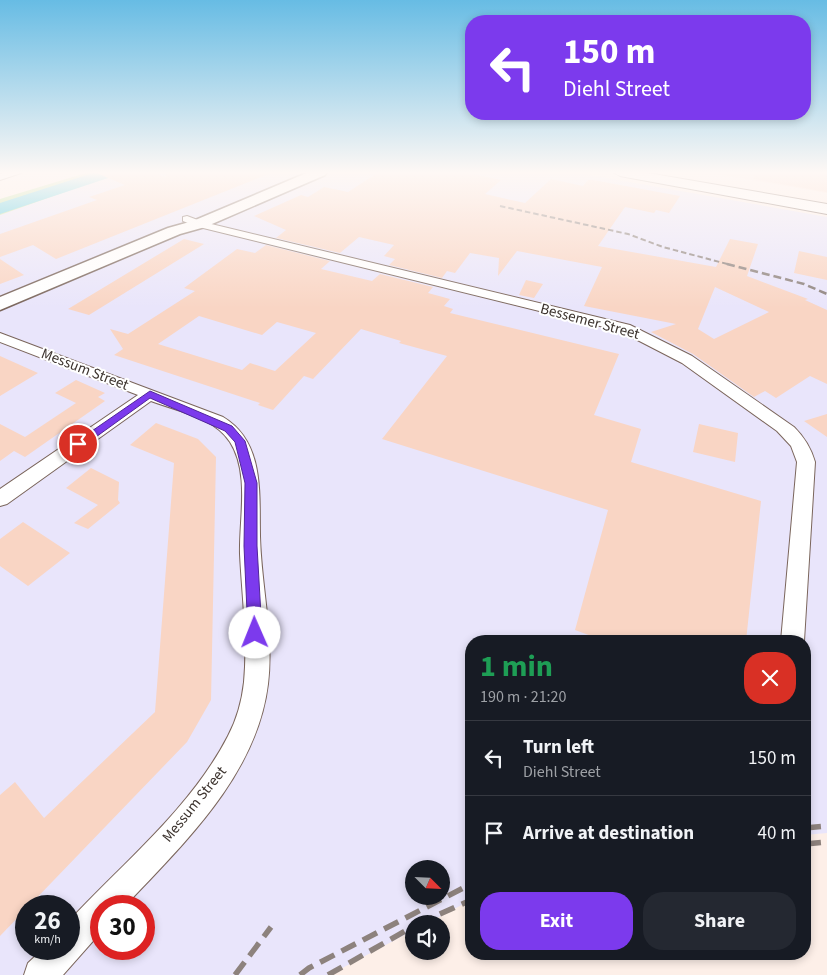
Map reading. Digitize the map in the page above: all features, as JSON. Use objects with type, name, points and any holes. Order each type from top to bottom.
[{"type":"street","points":[[0,304],[203,218]]},
{"type":"street","points":[[193,222],[204,218]]},
{"type":"street","name":"Bessemer Street","points":[[193,222],[634,332],[666,346],[783,427],[795,437],[803,448],[806,462],[793,635]]},
{"type":"street","name":"Messum Street","points":[[0,337],[150,394],[228,428],[240,441],[251,483],[250,546],[255,598],[256,684],[247,720],[226,765],[196,807],[114,895]]},
{"type":"street","points":[[0,499],[150,394]]},
{"type":"street","points":[[80,932],[90,921]]},
{"type":"street","points":[[40,975],[54,960]]},
{"type":"shaded area","points":[[0,218],[827,218],[827,833],[811,834],[811,635],[465,635],[465,903],[443,915],[405,915],[405,935],[329,975],[0,975]]},
{"type":"building","points":[[47,218],[160,218],[56,259],[33,245],[0,257],[0,234]]},
{"type":"building","points":[[257,218],[618,218],[598,246],[716,267],[730,239],[758,244],[747,276],[808,299],[805,300],[827,310],[827,384],[810,376],[776,398],[765,391],[754,397],[693,354],[651,332],[676,324],[584,306],[602,267],[517,251],[498,276],[499,258],[470,253],[455,273],[447,271],[442,278],[389,265],[395,259],[384,256],[394,245],[359,237],[340,253],[276,238],[286,230]],"holes":[[[715,287],[769,312],[714,339],[698,329]]]},
{"type":"building","points":[[184,239],[204,244],[89,315],[68,309]]},
{"type":"building","points":[[266,245],[330,261],[321,269],[372,281],[380,274],[433,287],[428,293],[450,299],[444,306],[453,309],[450,313],[619,354],[594,415],[641,429],[631,462],[761,501],[747,635],[589,635],[575,630],[608,510],[382,439],[447,356],[399,343],[401,341],[361,329],[313,379],[304,376],[273,410],[258,405],[260,403],[114,355],[123,349],[110,329],[128,334],[195,291],[184,288],[237,249],[255,253]],"holes":[[[199,316],[262,335],[277,322],[316,333],[275,371],[250,363],[242,370],[158,344]]]},
{"type":"building","points":[[799,251],[827,257],[827,280],[794,273]]},
{"type":"building","points":[[0,259],[24,275],[0,284]]},
{"type":"building","points":[[526,280],[543,284],[534,298],[519,295]]},
{"type":"building","points":[[0,356],[38,373],[0,396]]},
{"type":"building","points":[[76,380],[105,393],[98,397],[105,401],[25,457],[14,451],[0,461],[0,424],[25,437],[76,403],[55,393]]},
{"type":"building","points":[[827,414],[827,437],[804,421]]},
{"type":"building","points":[[156,423],[198,439],[216,457],[211,700],[187,742],[40,895],[15,895],[15,920],[0,936],[0,795],[15,782],[44,818],[155,712],[174,463],[130,445]]},
{"type":"building","points":[[699,424],[738,433],[735,462],[693,452]]},
{"type":"building","points":[[91,468],[119,482],[118,500],[120,503],[88,529],[74,523],[98,505],[66,488]]},
{"type":"building","points":[[23,522],[70,553],[28,586],[0,566],[0,539]]},
{"type":"railway","points":[[553,218],[628,234],[663,247],[731,265]]},
{"type":"railway","points":[[727,264],[804,284],[827,294]]},
{"type":"railway","points":[[811,827],[827,826]]},
{"type":"railway","points":[[811,843],[827,842]]},
{"type":"railway","points":[[300,975],[309,968],[465,887]]},
{"type":"railway","points":[[438,915],[465,903]]},
{"type":"railway","points":[[235,975],[271,927]]},
{"type":"railway","points":[[328,975],[405,931]]},
{"type":"route","points":[[78,444],[150,394],[228,428],[240,441],[251,483],[250,546],[255,598],[255,633]]}]
